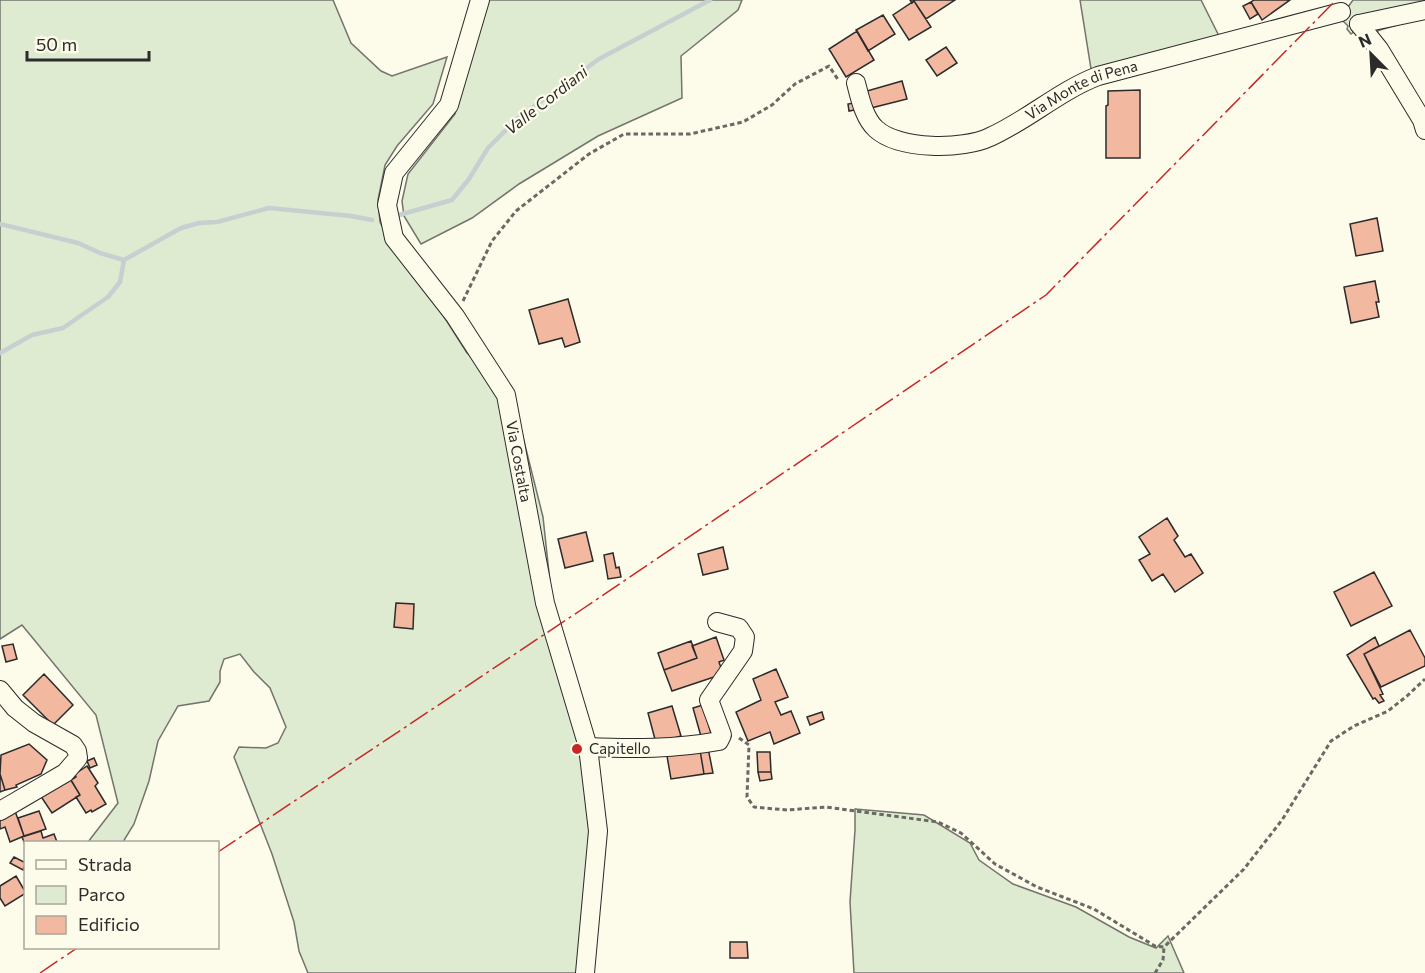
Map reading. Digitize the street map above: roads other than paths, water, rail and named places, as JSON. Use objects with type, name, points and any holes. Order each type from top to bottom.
[{"type":"street","name":"Via Costalta","points":[[480,0],[449,105],[394,173],[387,205],[394,238],[455,316],[506,395],[545,603],[588,747],[598,831],[585,973]]},
{"type":"street","name":"Via Monte di Pena","points":[[856,83],[867,116],[875,128],[886,136],[918,146],[965,144],[988,139],[1016,124],[1078,84],[1098,76],[1335,6],[1351,21],[1359,24]]},
{"type":"street","points":[[1425,10],[1359,24],[1379,49],[1422,120],[1425,129]]},
{"type":"street","points":[[588,747],[646,749],[693,746],[719,741],[722,735],[709,700],[743,651],[745,637],[739,628],[717,622]]},
{"type":"street","points":[[0,690],[15,708],[34,723],[73,745],[78,758],[65,773],[0,811]]},
{"type":"waterway","name":"Valle Cordiani","points":[[399,215],[452,200],[469,179],[488,148],[518,118],[599,59],[710,0]]},
{"type":"waterway","name":"Valle Cordiani","points":[[0,353],[32,335],[63,328],[108,297],[120,282],[124,260],[181,228],[199,223],[217,222],[269,208],[372,220]]},
{"type":"waterway","points":[[0,224],[78,243],[124,260]]},
{"type":"place","name":"Capitello","points":[[577,749]]}]
